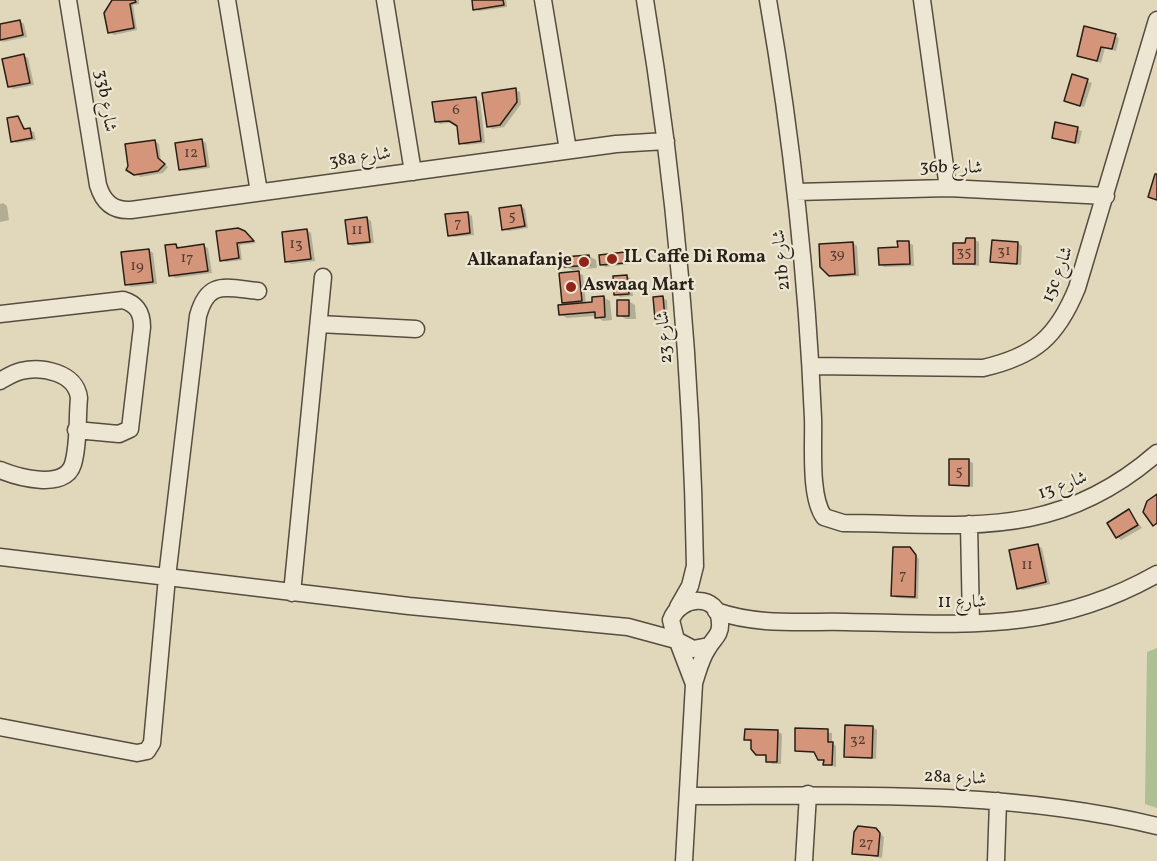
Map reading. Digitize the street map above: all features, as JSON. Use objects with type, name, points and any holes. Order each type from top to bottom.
[{"type":"street","name":"33b شارع","points":[[68,0],[98,185],[110,205]]},
{"type":"street","points":[[227,0],[259,192]]},
{"type":"street","points":[[385,0],[413,171]]},
{"type":"street","points":[[543,0],[568,150]]},
{"type":"street","name":"شارع 23","points":[[645,0],[665,136],[686,347],[695,566],[690,586],[676,610]]},
{"type":"street","name":"21b شارع","points":[[768,0],[796,192],[811,366],[816,495],[824,517]]},
{"type":"street","points":[[922,0],[948,188]]},
{"type":"street","name":"15c شارع","points":[[811,366],[983,368],[1028,353],[1044,342],[1069,309],[1106,196],[1157,20]]},
{"type":"street","name":"38a شارع","points":[[110,205],[131,210],[665,136]]},
{"type":"street","name":"36b شارع","points":[[796,192],[948,188],[1106,196]]},
{"type":"street","points":[[292,592],[323,277]]},
{"type":"street","points":[[0,727],[137,753],[147,751],[155,732],[167,577],[198,315],[203,299],[210,290],[222,288],[258,291]]},
{"type":"street","points":[[0,314],[123,300],[136,306],[140,312],[142,327],[130,429],[119,434],[76,430]]},
{"type":"street","points":[[319,324],[416,329]]},
{"type":"street","points":[[0,381],[27,369],[46,370],[63,376],[74,385],[78,393],[73,464],[66,474],[52,479],[35,480],[0,470]]},
{"type":"street","name":"شارع 13","points":[[824,517],[843,523],[969,524],[1012,522],[1054,514],[1094,498],[1131,476],[1157,453]]},
{"type":"street","points":[[966,624],[969,524]]},
{"type":"street","points":[[0,556],[292,592],[628,627],[677,641],[693,649],[713,641]]},
{"type":"street","name":"شارع 23","points":[[695,566],[712,607]]},
{"type":"street","name":"شارع 11","points":[[712,607],[758,621],[966,624],[1016,622],[1057,615],[1098,602],[1157,574]]},
{"type":"street","points":[[628,627],[676,610],[692,600],[712,607],[720,623],[694,684],[684,861]]},
{"type":"street","points":[[676,610],[671,627],[694,684]]},
{"type":"street","name":"شارع 11","points":[[713,641],[758,621]]},
{"type":"street","name":"28a شارع","points":[[688,791],[998,801],[1081,810],[1157,826]]},
{"type":"street","points":[[804,861],[808,795]]},
{"type":"street","points":[[996,861],[998,801]]},
{"type":"green space","points":[[1157,648],[1157,808],[1145,804],[1147,652]]},
{"type":"building","points":[[112,0],[135,0],[136,2],[130,4],[134,28],[108,33],[104,13]]},
{"type":"building","points":[[472,0],[503,0],[504,5],[473,10]]},
{"type":"building","points":[[20,20],[23,35],[0,40],[0,24]]},
{"type":"building","points":[[1084,26],[1116,34],[1112,49],[1101,47],[1097,61],[1077,56]]},
{"type":"building","points":[[24,54],[30,83],[8,87],[2,59]]},
{"type":"building","points":[[1072,74],[1088,79],[1080,106],[1064,101]]},
{"type":"building","points":[[516,88],[517,102],[500,125],[487,127],[482,93]]},
{"type":"building","points":[[476,97],[481,141],[459,144],[457,126],[449,121],[435,122],[432,102]]},
{"type":"building","points":[[18,116],[24,129],[30,128],[32,138],[11,142],[7,118]]},
{"type":"building","points":[[1055,122],[1078,127],[1075,143],[1052,138]]},
{"type":"building","points":[[202,139],[206,166],[179,170],[175,143]]},
{"type":"building","points":[[155,140],[158,158],[165,164],[158,171],[134,175],[126,170],[128,166],[125,144]]},
{"type":"building","points":[[1155,174],[1157,174],[1157,200],[1148,197]]},
{"type":"building","points":[[521,205],[525,226],[502,230],[499,208]]},
{"type":"building","points":[[468,212],[470,233],[448,236],[445,214]]},
{"type":"building","points":[[367,217],[370,242],[348,244],[345,220]]},
{"type":"building","points":[[238,228],[245,231],[254,241],[237,243],[239,258],[220,261],[216,231]]},
{"type":"building","points":[[307,229],[311,259],[285,262],[282,232]]},
{"type":"building","points":[[966,238],[975,238],[975,264],[953,264],[953,243],[965,243]]},
{"type":"building","points":[[992,240],[1018,242],[1017,264],[990,262]]},
{"type":"building","points":[[897,241],[909,241],[910,264],[879,265],[878,248],[898,247]]},
{"type":"building","points":[[853,242],[855,274],[829,276],[820,267],[819,244]]},
{"type":"building","points":[[176,244],[177,248],[204,244],[208,271],[169,276],[165,245]]},
{"type":"building","points":[[149,249],[153,282],[125,285],[121,252]]},
{"type":"building","name":"IL Caffe Di Roma","points":[[625,252],[626,263],[600,265],[599,255]]},
{"type":"building","points":[[589,255],[590,265],[564,267],[563,257]]},
{"type":"building","name":"Aswaaq Mart","points":[[579,271],[582,301],[562,303],[559,273]]},
{"type":"building","points":[[627,275],[629,294],[614,295],[613,276]]},
{"type":"building","points":[[604,296],[605,317],[595,318],[595,312],[559,315],[558,305],[592,302],[592,297]]},
{"type":"building","points":[[663,296],[665,318],[655,319],[653,297]]},
{"type":"building","points":[[617,300],[629,300],[629,316],[617,316]]},
{"type":"building","points":[[949,459],[969,459],[969,486],[949,485]]},
{"type":"building","points":[[1157,494],[1157,523],[1153,526],[1143,512],[1147,501]]},
{"type":"building","points":[[1129,509],[1138,525],[1116,538],[1107,523]]},
{"type":"building","points":[[1038,544],[1046,582],[1017,589],[1009,550]]},
{"type":"building","points":[[893,547],[910,547],[916,555],[915,597],[891,596]]},
{"type":"building","points":[[845,725],[873,726],[872,758],[844,757]]},
{"type":"building","points":[[795,728],[828,729],[828,742],[833,742],[832,765],[823,765],[824,760],[818,760],[814,752],[795,751]]},
{"type":"building","points":[[745,729],[778,730],[777,762],[766,762],[766,755],[756,755],[751,749],[751,740],[744,740]]},
{"type":"building","points":[[858,826],[876,828],[880,833],[878,856],[852,854],[854,832]]},
{"type":"place","name":"IL Caffe Di Roma","points":[[612,259]]},
{"type":"place","name":"Alkanafanje","points":[[584,262]]},
{"type":"place","name":"Aswaaq Mart","points":[[571,287]]}]
